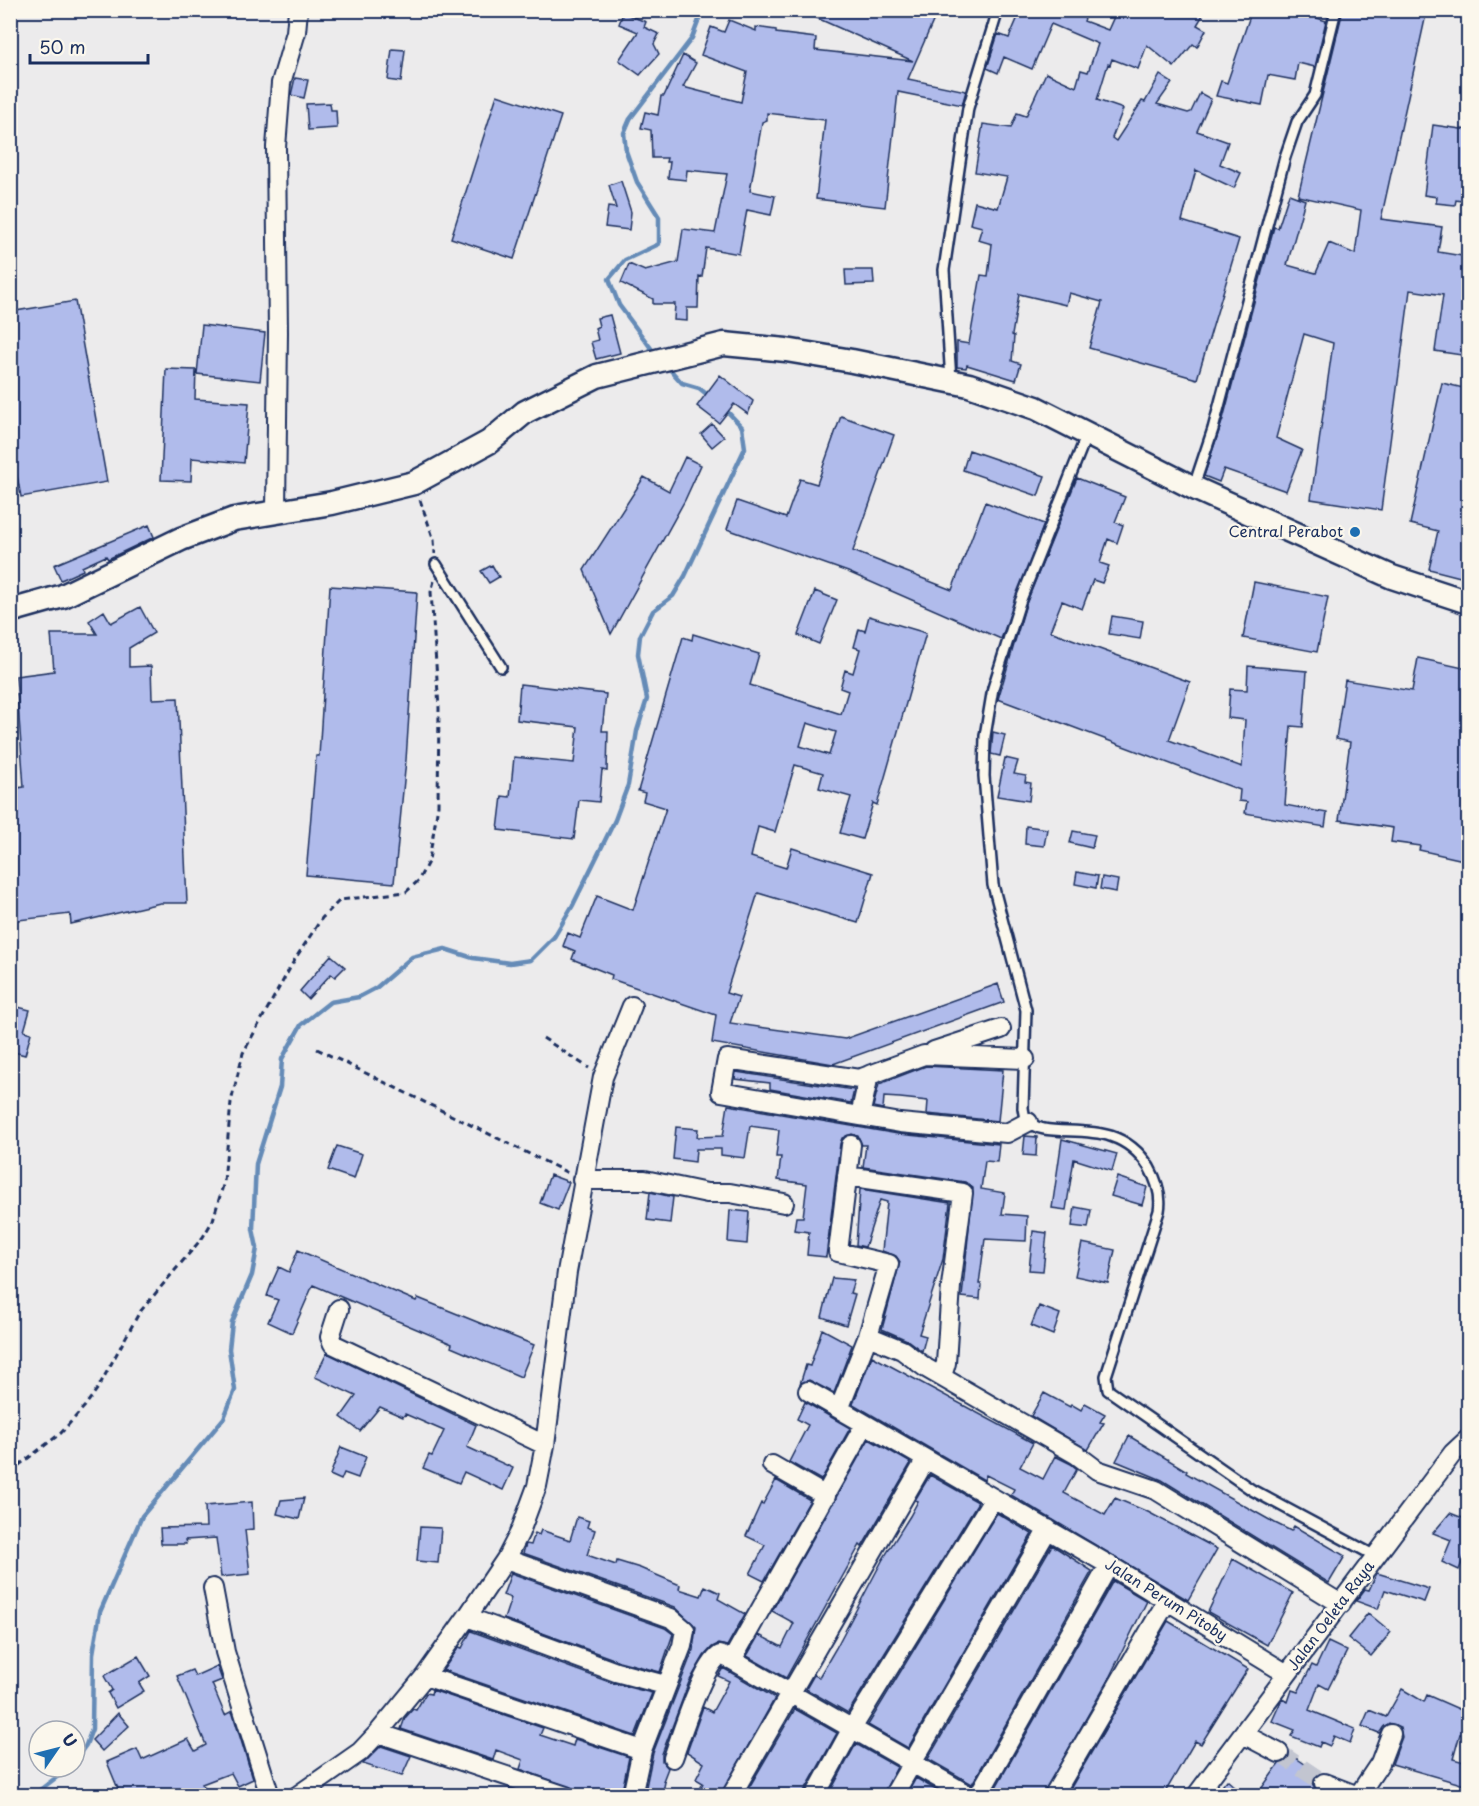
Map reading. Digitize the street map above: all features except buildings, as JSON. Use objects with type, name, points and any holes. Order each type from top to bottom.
[{"type":"street","points":[[276,511],[278,332],[276,147],[281,83],[296,32],[298,10]]},
{"type":"street","points":[[10,611],[63,596],[181,539],[234,519],[332,503],[414,483],[489,442],[525,412],[597,376],[724,344],[766,347],[951,381],[1036,408],[1194,488],[1392,577],[1468,602]]},
{"type":"street","points":[[297,1796],[360,1752],[425,1676],[506,1559],[530,1508],[545,1445],[565,1284],[582,1180],[603,1077],[632,1006]]},
{"type":"street","points":[[1001,1029],[859,1079],[727,1059],[721,1092],[900,1123],[1007,1133],[1028,1122]]},
{"type":"street","points":[[924,1055],[1025,1059]]},
{"type":"street","points":[[860,1116],[868,1075]]},
{"type":"street","points":[[840,1407],[868,1336],[889,1264],[838,1252],[851,1144]]},
{"type":"street","points":[[847,1176],[963,1193],[942,1376]]},
{"type":"street","points":[[582,1180],[645,1180],[706,1192],[730,1193],[784,1203]]},
{"type":"street","points":[[339,1309],[330,1337],[333,1344],[545,1445]]},
{"type":"street","points":[[868,1336],[902,1350],[1077,1455],[1096,1470],[1156,1490],[1341,1604]]},
{"type":"street","name":"Jalan Perum Pitoby","points":[[808,1391],[840,1407],[864,1426],[1109,1565],[1287,1674]]},
{"type":"street","points":[[732,1660],[864,1426]]},
{"type":"street","name":"Jalan Oeleta Raya","points":[[1196,1796],[1453,1453],[1468,1439]]},
{"type":"street","points":[[731,1796],[789,1694],[896,1516],[925,1461]]},
{"type":"street","points":[[772,1465],[826,1496]]},
{"type":"street","points":[[815,1796],[851,1730],[993,1499]]},
{"type":"street","points":[[893,1796],[1046,1528]]},
{"type":"street","points":[[506,1559],[678,1622],[685,1630],[686,1635],[642,1750],[632,1796]]},
{"type":"street","points":[[978,1796],[1109,1565]]},
{"type":"street","points":[[213,1588],[225,1652],[265,1794]]},
{"type":"street","points":[[1053,1796],[1167,1601]]},
{"type":"street","points":[[467,1617],[616,1672],[665,1685]]},
{"type":"street","points":[[673,1758],[696,1695],[714,1660],[720,1655],[970,1796]]},
{"type":"street","points":[[425,1676],[642,1750]]},
{"type":"street","points":[[378,1733],[566,1796]]},
{"type":"street","points":[[1243,1734],[1279,1753]]},
{"type":"street","points":[[1324,1783],[1358,1796],[1380,1763],[1391,1734]]},
{"type":"lane","points":[[951,381],[944,270],[968,108],[998,10]]},
{"type":"lane","points":[[1194,488],[1213,429],[1285,157],[1297,122],[1310,104],[1321,78],[1336,10]]},
{"type":"lane","points":[[1087,434],[1020,602],[993,688],[985,736],[984,776],[993,885],[1024,998],[1023,1108],[1028,1122],[1038,1127],[1112,1135],[1131,1145],[1143,1158],[1158,1187],[1161,1200],[1159,1211],[1106,1376],[1108,1390],[1252,1490],[1377,1557]]},
{"type":"lane","points":[[436,564],[501,667]]},
{"type":"path","points":[[10,1472],[61,1433],[85,1406],[98,1388],[139,1313],[203,1237],[213,1220],[224,1182],[232,1092],[243,1053],[322,918],[340,900],[406,892],[418,881],[429,860],[438,805],[439,708],[431,592],[436,564],[434,540],[414,483]]},
{"type":"path","points":[[543,1038],[603,1077]]},
{"type":"path","points":[[317,1049],[582,1180]]},
{"type":"waterway","points":[[656,355],[619,305],[609,279],[625,260],[659,244],[659,217],[637,182],[626,151],[624,133],[630,119],[692,38],[700,17],[706,10]]},
{"type":"waterway","points":[[666,365],[682,383],[699,388],[709,396]]},
{"type":"waterway","points":[[87,1742],[92,1729],[93,1654],[100,1612],[142,1516],[224,1418],[235,1390],[229,1349],[232,1322],[252,1275],[257,1248],[253,1229],[256,1164],[280,1087],[282,1059],[301,1025],[330,1002],[359,997],[376,988],[412,957],[445,949],[473,958],[510,963],[531,960],[554,937],[573,905],[615,820],[628,785],[637,731],[647,699],[638,654],[640,636],[653,611],[673,596],[685,576],[745,448],[742,427],[725,409]]},
{"type":"waterway","points":[[32,1796],[54,1779]]},
{"type":"tunnel","points":[[1279,1753],[1324,1783]]},
{"type":"place","name":"Central Perabot","points":[[1355,532]]}]
